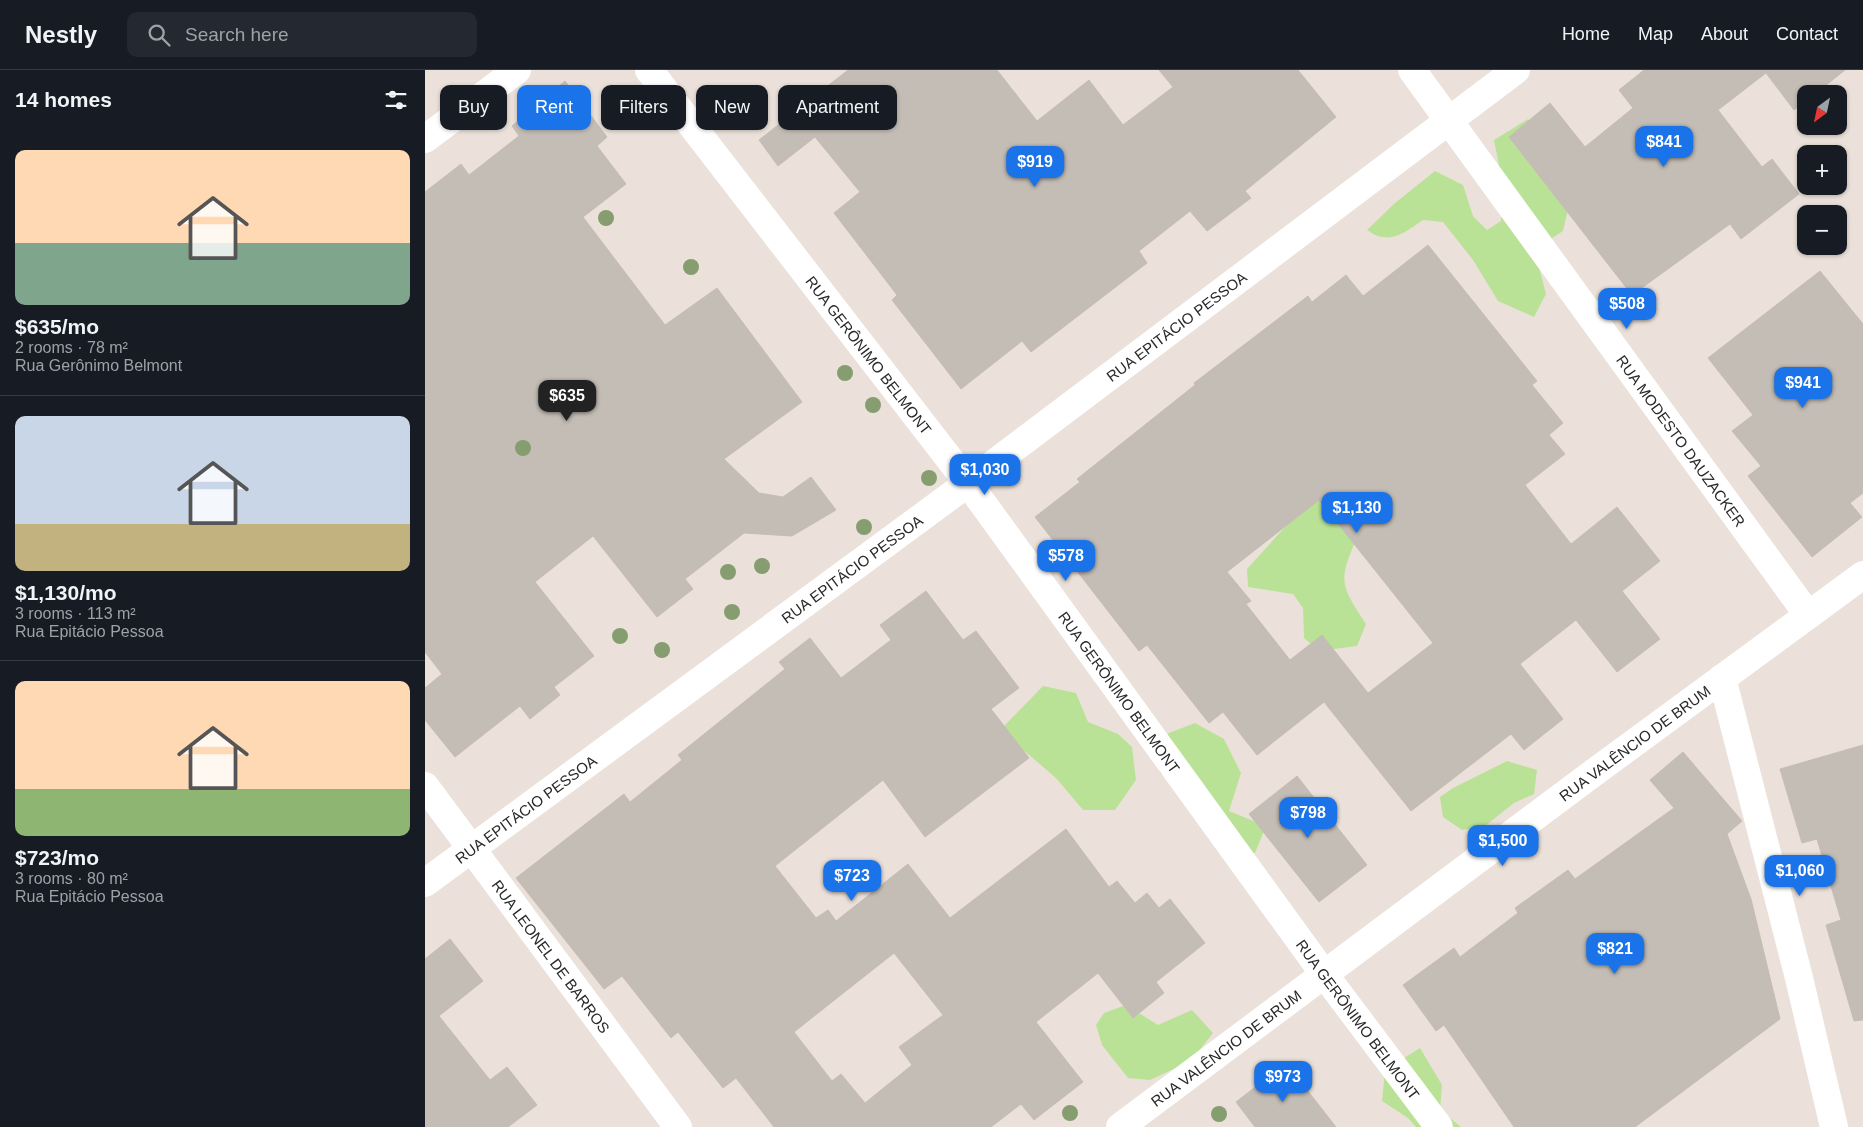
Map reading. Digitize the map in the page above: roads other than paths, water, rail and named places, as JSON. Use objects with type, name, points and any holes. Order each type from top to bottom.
[{"type":"street","points":[[425,139],[517,70]]},
{"type":"street","name":"RUA GERÔNIMO BELMONT","points":[[649,70],[968,483],[1325,974],[1439,1127]]},
{"type":"street","name":"RUA MODESTO DAUZACKER","points":[[1412,70],[1808,615]]},
{"type":"street","name":"RUA EPITÁCIO PESSOA","points":[[425,883],[968,483],[1516,70]]},
{"type":"street","name":"RUA VALÊNCIO DE BRUM","points":[[1120,1127],[1863,575]]},
{"type":"street","points":[[1722,678],[1796,968],[1834,1127]]},
{"type":"street","name":"RUA LEONEL DE BARROS","points":[[425,786],[679,1127]]}]
